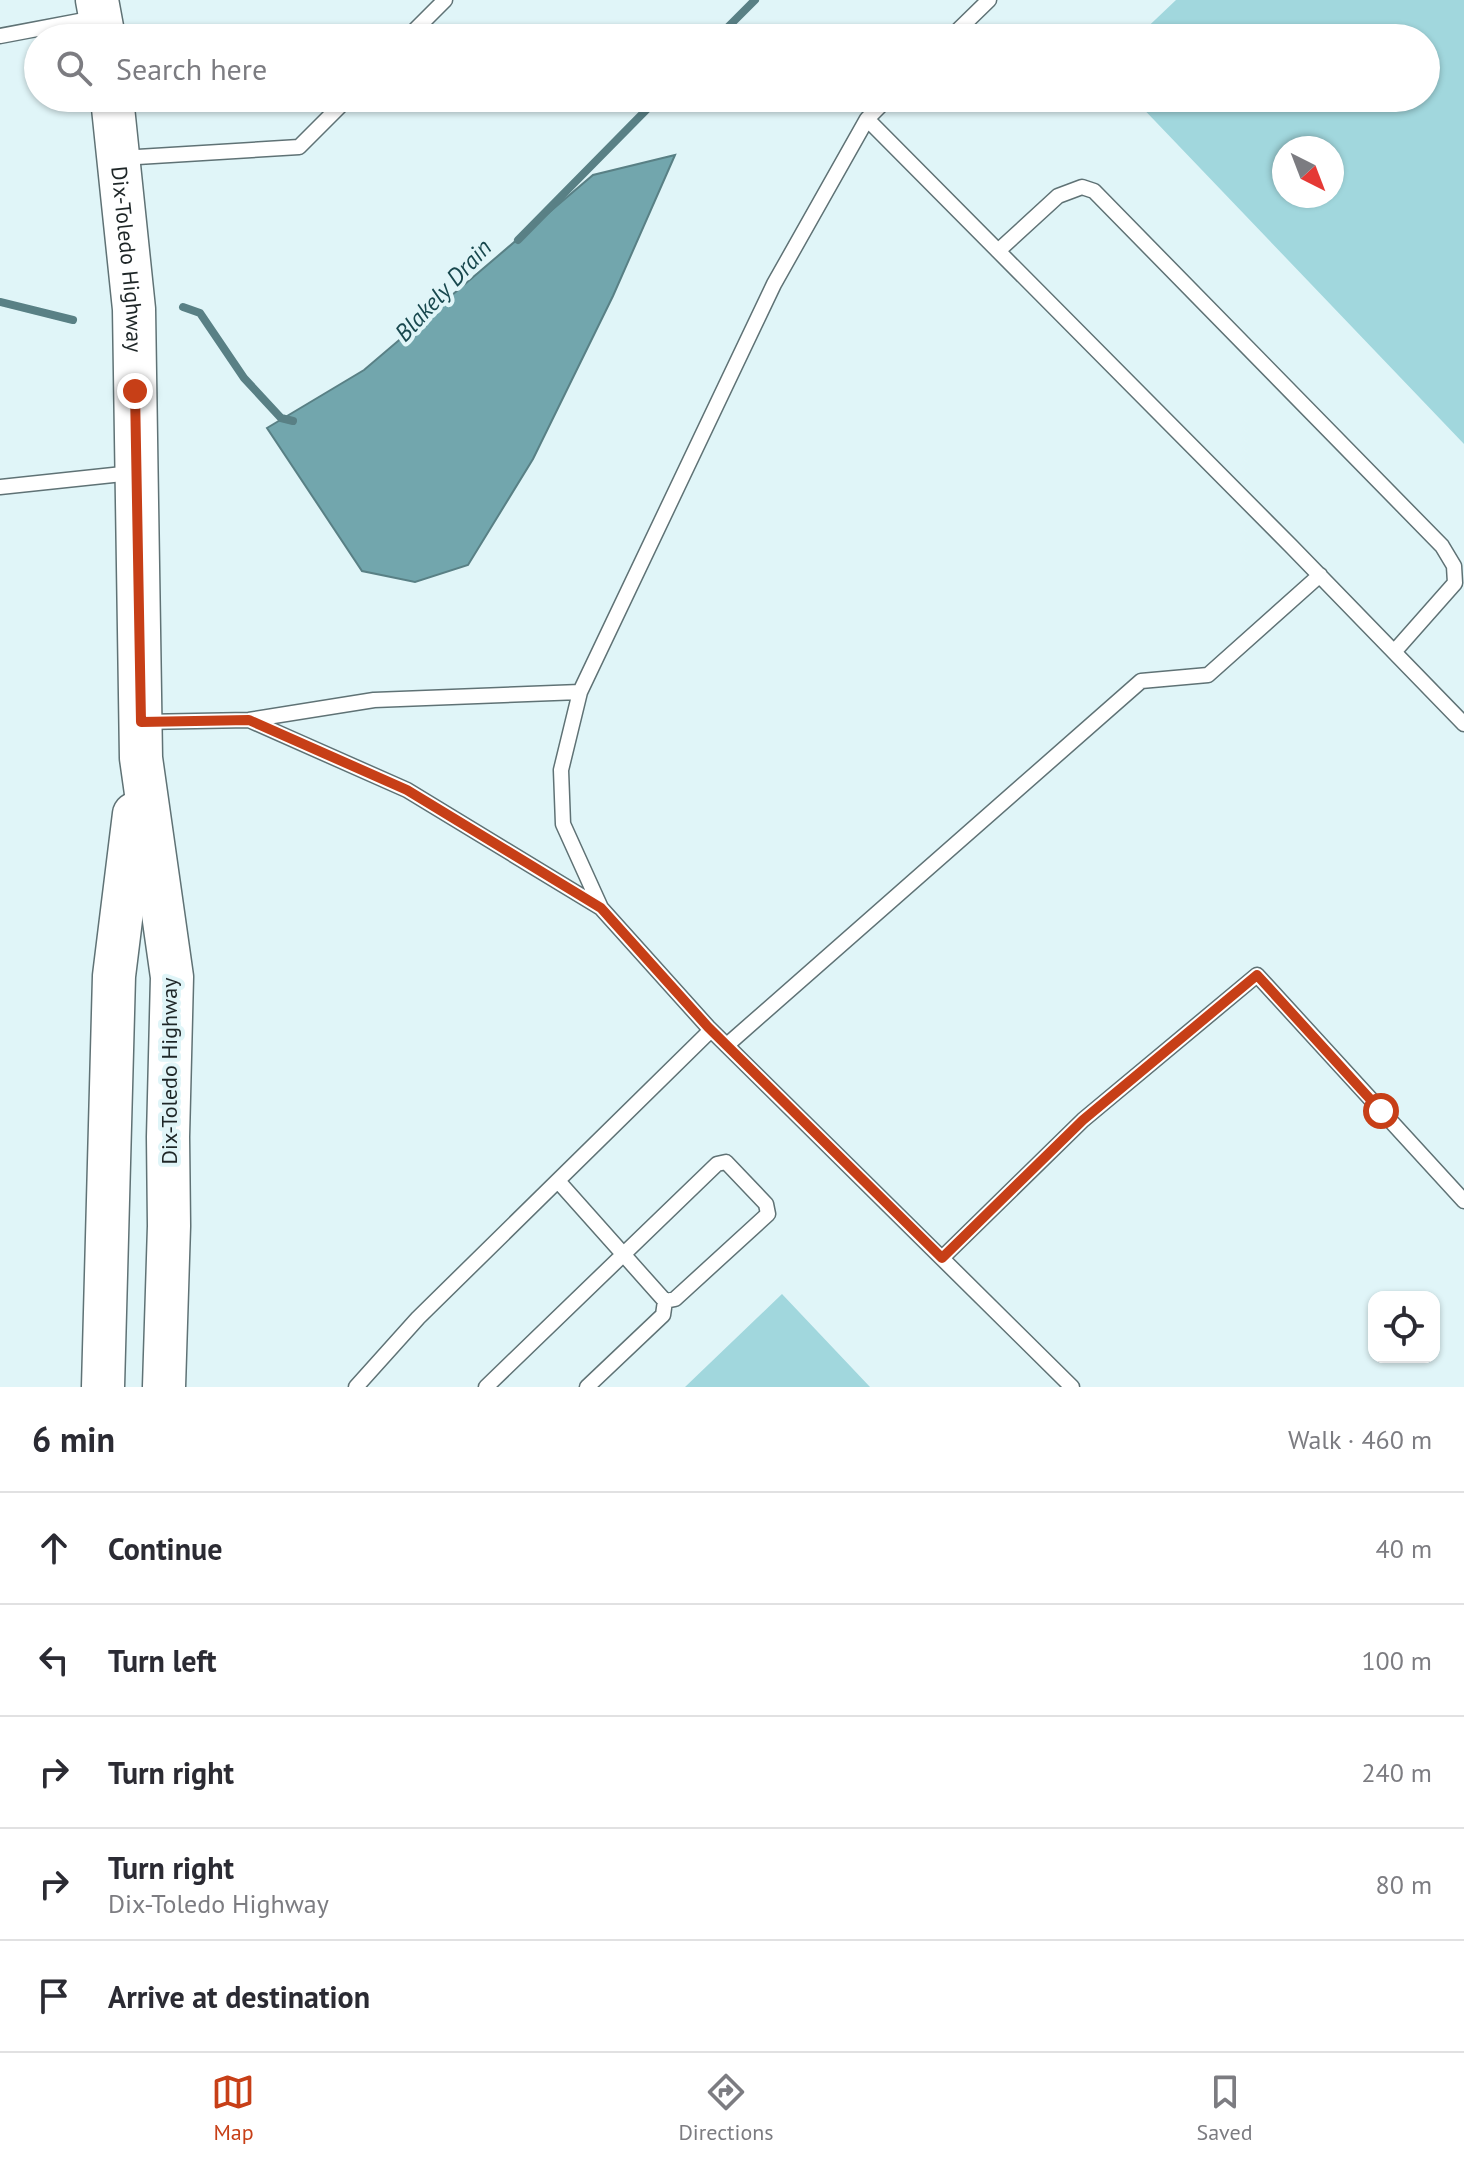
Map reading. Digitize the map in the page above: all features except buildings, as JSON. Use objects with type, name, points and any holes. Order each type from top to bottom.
[{"type":"main road","name":"Dix-Toledo Highway","points":[[114,112],[134,309],[141,740],[172,977],[164,1387]]},
{"type":"main road","name":"Dix-Toledo Highway","points":[[103,1387],[114,976],[141,740]]},
{"type":"lane","points":[[421,24],[445,0]]},
{"type":"lane","points":[[964,24],[989,0]]},
{"type":"lane","points":[[67,24],[100,18]]},
{"type":"lane","points":[[0,36],[24,32]]},
{"type":"lane","points":[[119,158],[299,147],[334,112]]},
{"type":"lane","points":[[601,908],[563,824],[561,770],[580,692],[774,284],[867,119],[874,112]]},
{"type":"lane","points":[[867,119],[1464,724]]},
{"type":"lane","points":[[998,251],[1058,196],[1082,187],[1094,191],[1442,546],[1454,566],[1455,583],[1394,652]]},
{"type":"lane","points":[[0,487],[137,473]]},
{"type":"lane","points":[[727,1045],[1141,681],[1208,675],[1320,575]]},
{"type":"lane","points":[[141,740],[374,700],[580,692]]},
{"type":"lane","points":[[249,720],[407,790],[601,908],[711,1030],[1072,1387]]},
{"type":"lane","points":[[942,1258],[1083,1120],[1257,975],[1464,1201]]},
{"type":"lane","points":[[356,1387],[418,1318],[711,1030]]},
{"type":"lane","points":[[486,1387],[717,1164],[726,1162],[766,1204],[768,1214],[675,1299],[665,1301]]},
{"type":"lane","points":[[558,1181],[665,1301],[663,1315],[587,1387]]},
{"type":"water","points":[[675,155],[613,296],[533,459],[468,565],[415,582],[362,571],[267,428],[364,370],[593,175]]},
{"type":"waterway","name":"Blakely Drain","points":[[731,24],[755,0]]},
{"type":"waterway","name":"Blakely Drain","points":[[518,240],[644,112]]},
{"type":"waterway","name":"Blakely Drain","points":[[0,302],[73,320]]},
{"type":"waterway","name":"Blakely Drain","points":[[183,307],[200,313],[244,378],[281,418],[293,421]]},
{"type":"route","points":[[135,391],[141,722],[249,720],[407,790],[601,908],[708,1027],[942,1258],[1083,1120],[1257,975],[1381,1111]]}]
